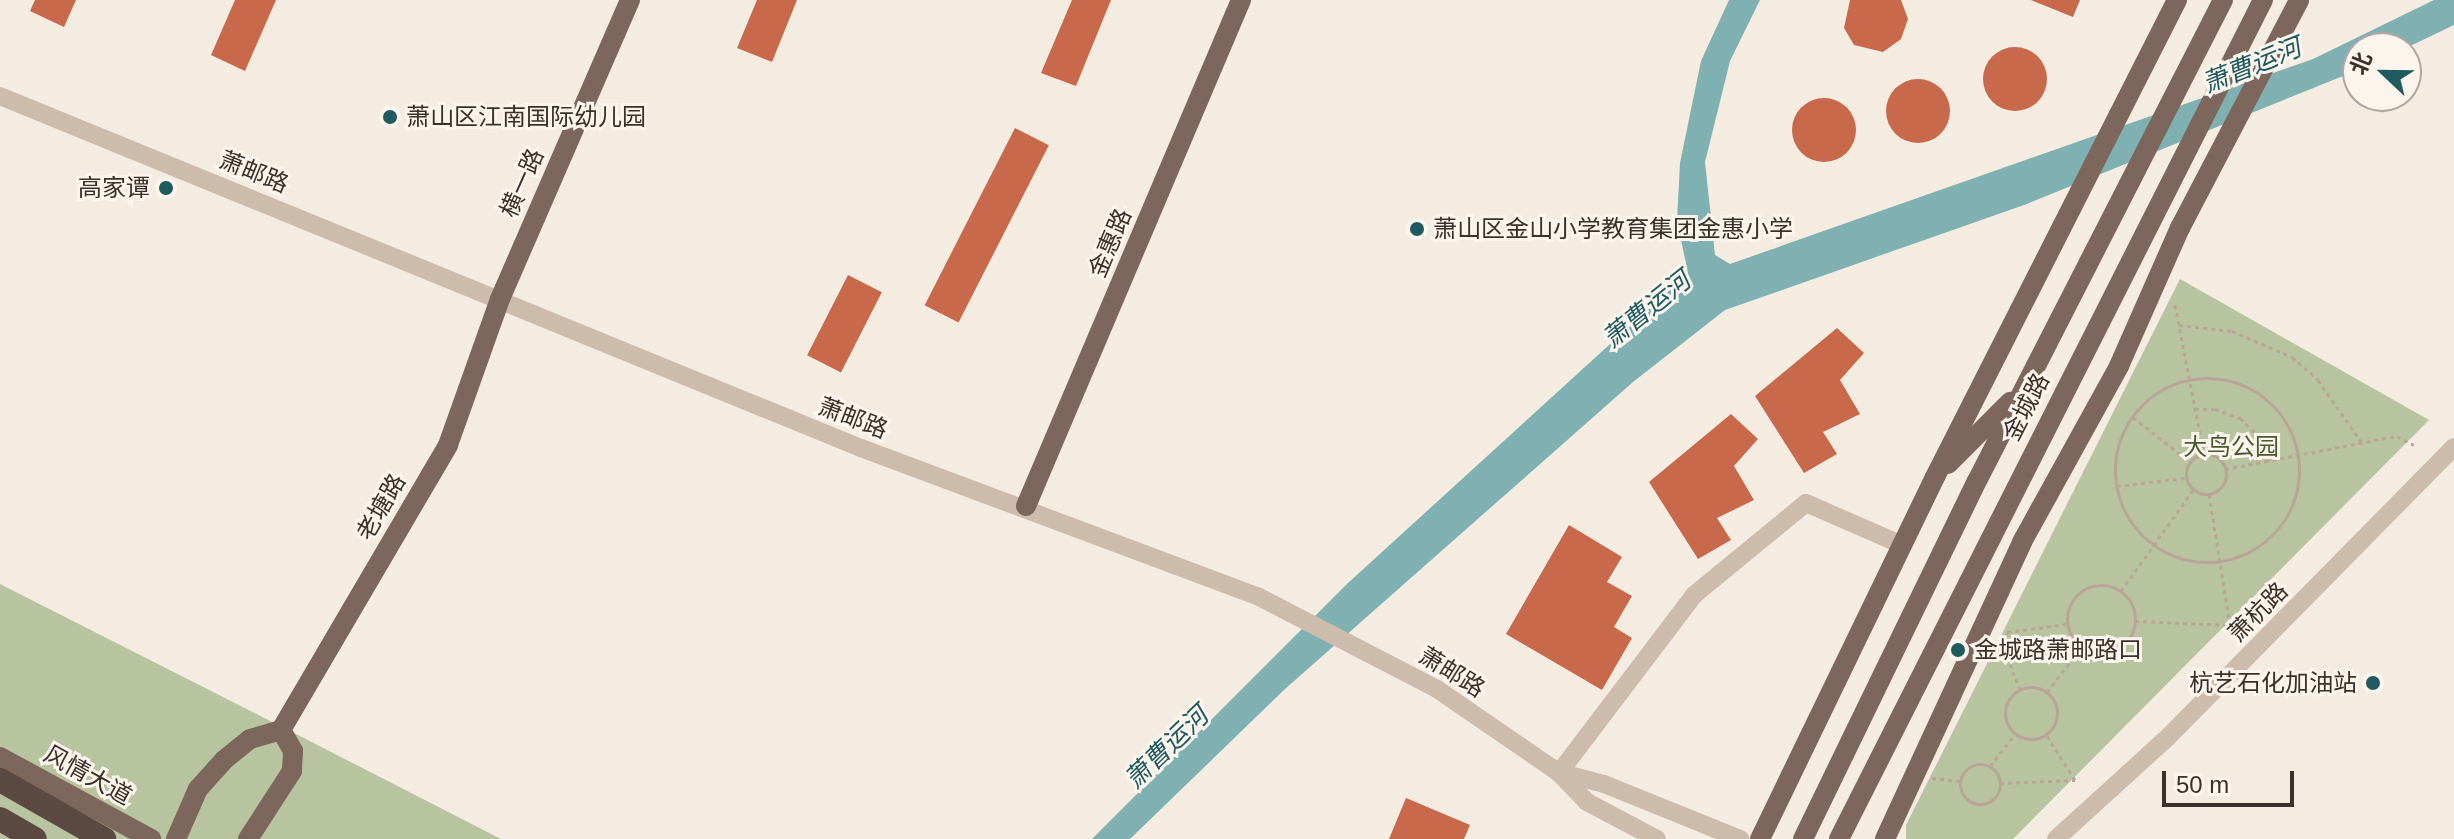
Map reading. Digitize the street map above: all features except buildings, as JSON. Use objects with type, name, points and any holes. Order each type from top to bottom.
[{"type":"highway","points":[[0,780],[104,839]]},
{"type":"highway","points":[[0,819],[35,839]]},
{"type":"main road","name":"横一路","points":[[500,299],[630,0]]},
{"type":"main road","name":"金惠路","points":[[1026,506],[1241,0]]},
{"type":"main road","name":"金城路","points":[[1760,839],[1935,477],[2177,0]]},
{"type":"main road","name":"金城路","points":[[1803,839],[2025,388],[2223,0]]},
{"type":"main road","name":"金城路","points":[[1844,836],[2187,144],[2263,0]]},
{"type":"main road","points":[[1885,839],[2022,542],[2119,366],[2227,138],[2299,0]]},
{"type":"main road","name":"老塘路","points":[[281,730],[448,445],[500,299]]},
{"type":"main road","points":[[1935,477],[2025,388]]},
{"type":"main road","points":[[176,839],[198,789],[224,760],[250,739],[281,730],[293,751],[292,771],[248,839]]},
{"type":"main road","name":"风情大道","points":[[0,757],[151,839]]},
{"type":"street","name":"萧邮路","points":[[0,96],[861,448],[1026,506],[1281,607],[1343,636],[1437,689],[1559,773],[1587,802],[1657,839]]},
{"type":"street","name":"萧杭路","points":[[2056,839],[2169,736],[2454,447]]},
{"type":"street","points":[[1740,839],[1604,784],[1559,773],[1694,595],[1806,503],[1902,545]]},
{"type":"path","points":[[2175,305],[2204,454]]},
{"type":"path","points":[[2179,325],[2232,331],[2292,357],[2318,380],[2362,443]]},
{"type":"path","points":[[2190,380],[2228,380],[2250,388],[2285,420],[2298,455],[2298,489],[2277,531],[2246,554],[2220,561],[2188,561],[2153,545],[2129,519],[2117,486],[2118,448],[2133,417],[2160,391],[2190,380]]},
{"type":"path","points":[[2195,409],[2215,409],[2240,418],[2260,437],[2269,461]]},
{"type":"path","points":[[2133,417],[2190,462]]},
{"type":"path","points":[[2225,469],[2397,436],[2414,445]]},
{"type":"path","points":[[2204,454],[2216,456],[2225,469],[2223,485],[2209,494],[2193,490],[2186,478],[2190,462],[2204,454]]},
{"type":"path","points":[[2117,486],[2186,478]]},
{"type":"path","points":[[2121,591],[2193,490]]},
{"type":"path","points":[[2135,621],[2230,625],[2209,494]]},
{"type":"path","points":[[2121,591],[2087,588],[2070,603],[2067,624],[2082,647],[2096,653],[2117,649],[2135,621]]},
{"type":"path","points":[[2121,591],[2135,621]]},
{"type":"path","points":[[2020,690],[2005,651],[2007,632],[2067,624]]},
{"type":"path","points":[[2047,693],[2082,647]]},
{"type":"path","points":[[2034,688],[2047,693],[2057,712],[2046,735],[2030,739],[2015,734],[2005,712],[2020,690],[2034,688]]},
{"type":"path","points":[[1990,766],[2015,734]]},
{"type":"path","points":[[2000,783],[2075,780],[2046,735]]},
{"type":"path","points":[[1990,766],[1971,765],[1960,781],[1962,794],[1980,804],[1992,800],[2000,783]]},
{"type":"path","points":[[1990,766],[2000,783]]},
{"type":"path","points":[[1912,779],[1960,781]]},
{"type":"green space","name":"大鸟公园","points":[[2180,279],[2429,420],[2013,839],[1906,839],[1906,825]]},
{"type":"green space","points":[[0,584],[298,735],[501,839],[0,839]]},
{"type":"water","points":[[1729,0],[1760,0],[1730,61],[1705,162],[1715,255],[1730,264],[2313,59],[2342,45],[2342,76],[2024,205],[1725,310],[1633,382],[1285,689],[1130,839],[1092,839],[1348,583],[1688,273],[1677,221],[1680,163],[1701,61]]},
{"type":"water","points":[[2434,0],[2454,0],[2454,25],[2422,40],[2422,32],[2368,32]]},
{"type":"place","name":"萧山区江南国际幼儿园","points":[[390,117]]},
{"type":"place","name":"高家谭","points":[[166,188]]},
{"type":"place","name":"萧山区金山小学教育集团金惠小学","points":[[1417,229]]},
{"type":"place","name":"金城路萧邮路口","points":[[1958,650]]},
{"type":"place","name":"杭艺石化加油站","points":[[2373,683]]},
{"type":"water label","name":"萧曹运河","points":[[2252,66]]},
{"type":"water label","name":"萧曹运河","points":[[1647,310]]},
{"type":"water label","name":"萧曹运河","points":[[1167,748]]}]
